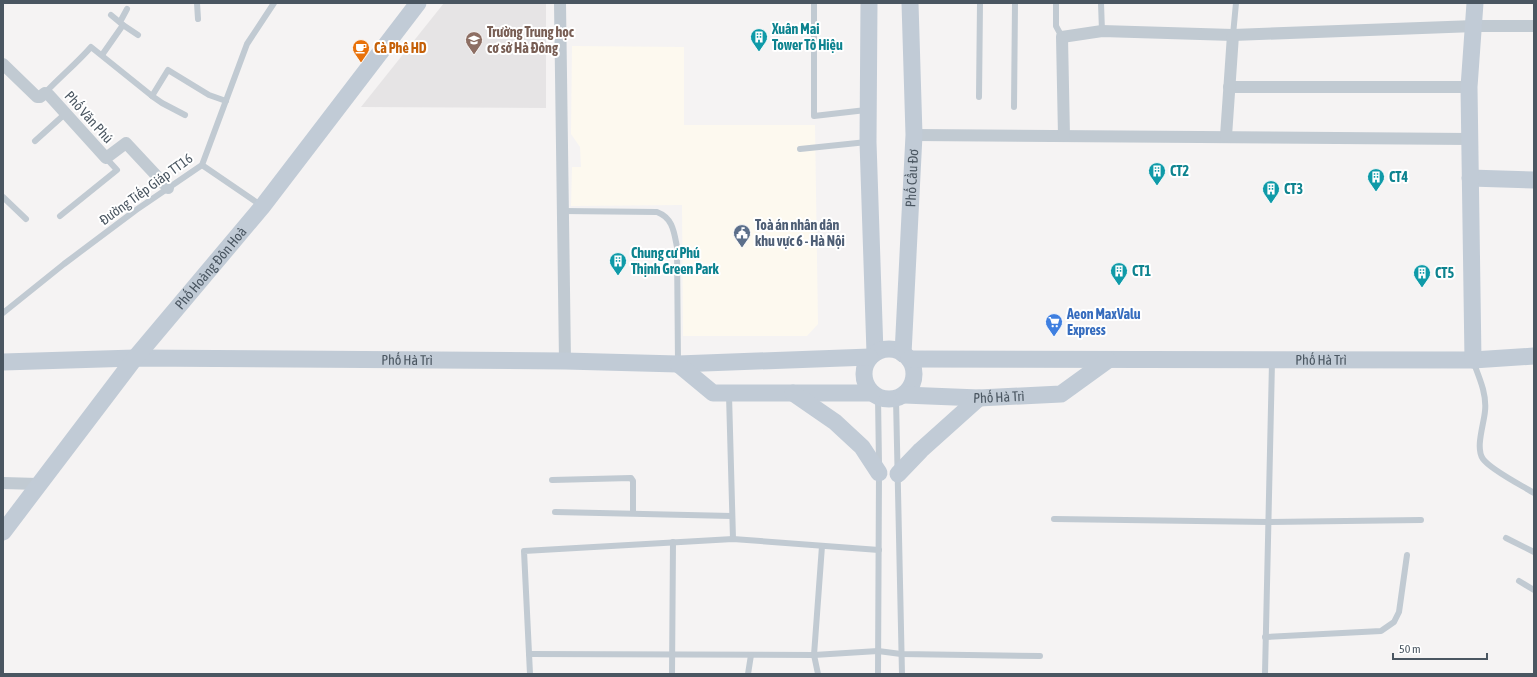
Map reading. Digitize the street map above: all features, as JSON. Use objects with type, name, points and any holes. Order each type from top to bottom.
[{"type":"street","name":"Phố Hoàng Đôn Hoà","points":[[3,532],[135,358],[262,207],[418,3]]},
{"type":"street","points":[[560,3],[565,361]]},
{"type":"street","points":[[869,3],[868,142],[872,355]]},
{"type":"street","name":"Phố Cầu Đơ","points":[[906,356],[914,135],[910,3]]},
{"type":"street","points":[[1473,360],[1469,87],[1475,26],[1475,3]]},
{"type":"street","points":[[1064,136],[1062,37],[1102,30],[1234,35],[1475,26],[1534,26]]},
{"type":"street","points":[[1226,136],[1234,35]]},
{"type":"street","name":"Phố Văn Phú","points":[[3,64],[37,97],[40,97],[45,93],[49,95],[106,158],[126,143],[168,188]]},
{"type":"street","points":[[1229,87],[1469,87]]},
{"type":"street","points":[[914,135],[1226,136],[1470,139]]},
{"type":"street","points":[[1470,178],[1534,180]]},
{"type":"street","points":[[678,364],[713,393],[875,395],[887,400],[900,397],[910,389],[914,373],[912,365],[906,356],[890,349],[882,350],[872,355],[865,364],[863,372],[867,387],[875,395]]},
{"type":"street","name":"Phố Hà Trì","points":[[3,362],[135,358],[565,361],[678,364],[872,355]]},
{"type":"street","name":"Phố Hà Trì","points":[[906,356],[1108,360],[1473,360],[1534,356]]},
{"type":"street","name":"Phố Hà Trì","points":[[900,397],[979,398],[1061,394],[1108,360]]},
{"type":"street","points":[[793,393],[835,422],[857,442],[879,473]]},
{"type":"street","points":[[898,474],[921,450],[979,398]]},
{"type":"street","points":[[3,483],[38,484]]},
{"type":"lane","points":[[197,3],[198,19]]},
{"type":"lane","name":"Đường Tiếp Giáp TT16","points":[[3,313],[64,264],[136,210],[202,165],[247,44],[274,3]]},
{"type":"lane","points":[[814,3],[814,116],[868,110]]},
{"type":"lane","points":[[979,97],[980,3]]},
{"type":"lane","points":[[1014,107],[1015,3]]},
{"type":"lane","points":[[1056,3],[1056,26],[1062,37]]},
{"type":"lane","points":[[1101,3],[1102,30]]},
{"type":"lane","points":[[1234,35],[1236,3]]},
{"type":"lane","points":[[102,55],[122,24],[127,9]]},
{"type":"lane","points":[[111,15],[138,35]]},
{"type":"lane","points":[[45,93],[77,63],[91,46],[152,96],[185,115]]},
{"type":"lane","points":[[152,96],[168,70],[209,95],[226,101]]},
{"type":"lane","points":[[35,141],[66,113]]},
{"type":"lane","points":[[800,149],[868,142]]},
{"type":"lane","points":[[60,216],[117,170],[106,158]]},
{"type":"lane","points":[[202,165],[262,207]]},
{"type":"lane","points":[[3,197],[26,219]]},
{"type":"lane","points":[[563,211],[657,212],[663,214],[670,220],[675,234],[677,247],[678,364]]},
{"type":"lane","points":[[1264,674],[1272,360]]},
{"type":"lane","points":[[1473,360],[1482,385],[1486,404],[1480,438],[1482,458],[1492,468],[1534,492]]},
{"type":"lane","points":[[729,393],[733,539]]},
{"type":"lane","points":[[875,395],[879,473],[878,674]]},
{"type":"lane","points":[[900,397],[898,474],[902,674]]},
{"type":"lane","points":[[552,480],[631,478],[633,481],[633,513]]},
{"type":"lane","points":[[555,512],[732,516]]},
{"type":"lane","points":[[1054,519],[1268,522],[1421,520]]},
{"type":"lane","points":[[1506,538],[1534,552]]},
{"type":"lane","points":[[530,674],[524,551],[733,539],[879,550]]},
{"type":"lane","points":[[672,674],[673,542]]},
{"type":"lane","points":[[818,674],[814,655],[822,546]]},
{"type":"lane","points":[[1265,637],[1381,630],[1394,622],[1399,612],[1407,555]]},
{"type":"lane","points":[[1519,581],[1534,590]]},
{"type":"lane","points":[[529,654],[814,655],[878,651],[902,654],[1040,656]]},
{"type":"lane","points":[[748,674],[751,655]]},
{"type":"shaded area","name":"Trường Trung học cơ sở Hà Đông","points":[[444,3],[546,3],[546,108],[361,107]]},
{"type":"shaded area","points":[[572,46],[684,47],[684,125],[815,125],[818,324],[807,336],[683,336],[682,205],[571,206],[572,167],[581,167],[580,147],[571,134]]},
{"type":"place","name":"Xuân Mai Tower Tô Hiệu","points":[[759,52]]},
{"type":"place","name":"Trường Trung học cơ sở Hà Đông","points":[[474,55]]},
{"type":"place","name":"Cà Phê HD","points":[[361,63]]},
{"type":"place","name":"CT2","points":[[1157,186]]},
{"type":"place","name":"CT4","points":[[1376,192]]},
{"type":"place","name":"CT3","points":[[1271,204]]},
{"type":"place","name":"Toà án nhân dân khu vực 6 - Hà Nội","points":[[742,248]]},
{"type":"place","name":"Chung cư Phú Thịnh Green Park","points":[[618,276]]},
{"type":"place","name":"CT1","points":[[1119,286]]},
{"type":"place","name":"CT5","points":[[1422,288]]},
{"type":"place","name":"Aeon MaxValu Express","points":[[1054,337]]}]
